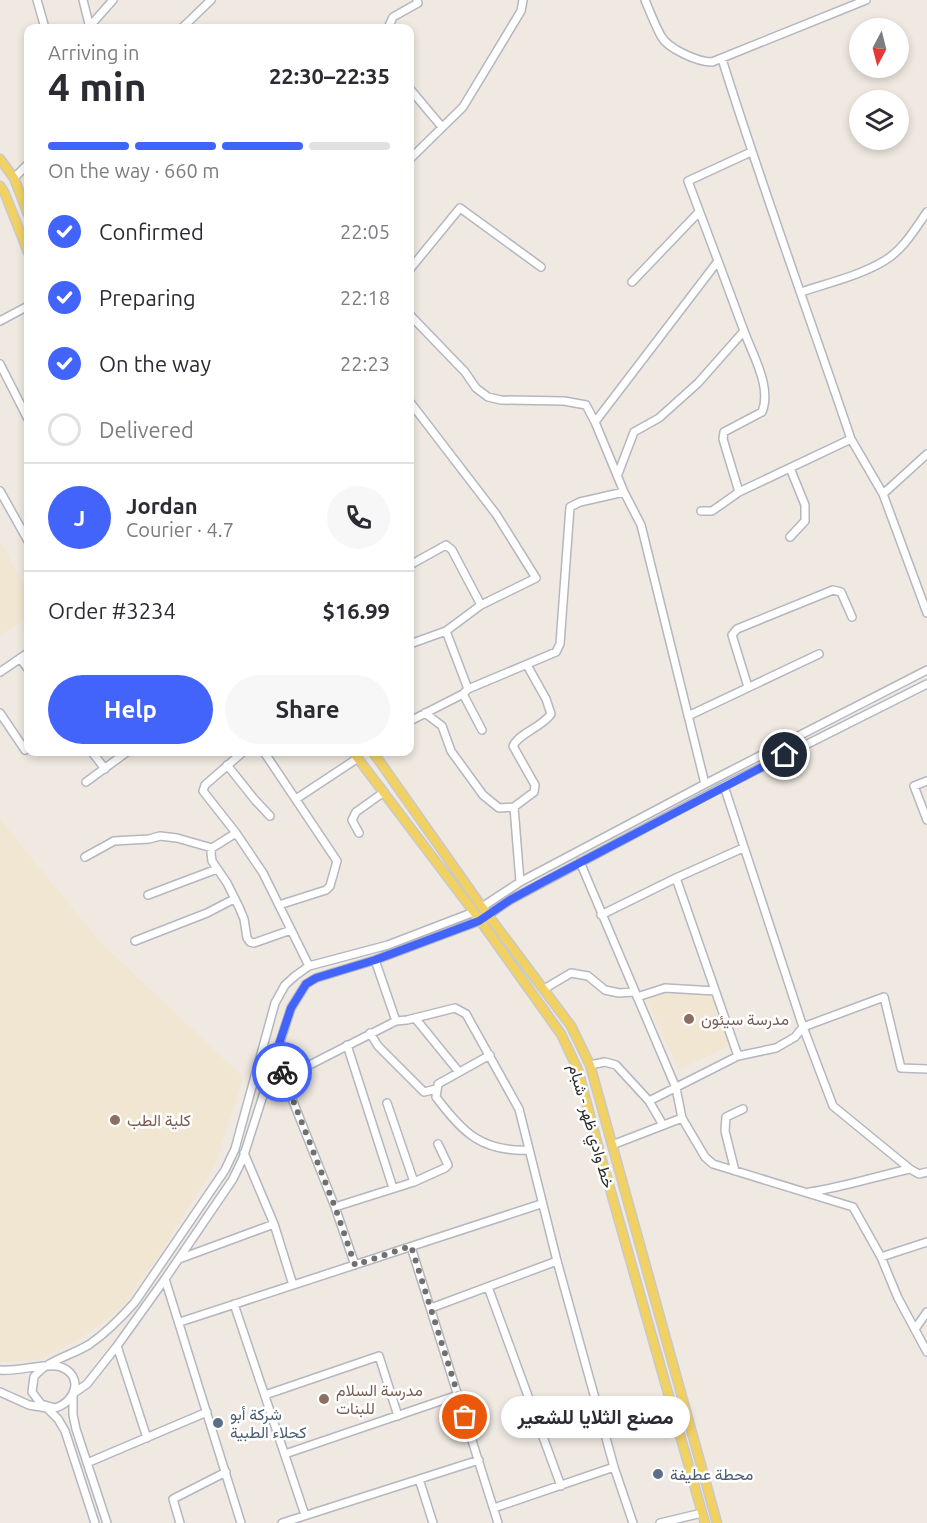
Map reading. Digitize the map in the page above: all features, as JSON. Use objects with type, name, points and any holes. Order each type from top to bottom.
[{"type":"main road","points":[[0,159],[14,178],[24,204]]},
{"type":"main road","points":[[0,186],[24,242]]},
{"type":"main road","name":"خط وادي ظهر - شبام","points":[[357,756],[474,912],[561,1034],[579,1070],[599,1150],[705,1523]]},
{"type":"main road","name":"خط وادي ظهر - شبام","points":[[376,756],[482,907],[571,1026],[590,1065],[717,1523]]},
{"type":"main road","points":[[474,912],[482,907]]},
{"type":"main road","points":[[479,921],[488,915]]},
{"type":"street","points":[[37,0],[44,24]]},
{"type":"street","points":[[83,0],[89,24]]},
{"type":"street","points":[[93,24],[113,0]]},
{"type":"street","points":[[186,24],[211,0]]},
{"type":"street","points":[[390,24],[393,17],[418,3],[417,0]]},
{"type":"street","points":[[414,155],[463,107],[521,11],[523,0]]},
{"type":"street","points":[[645,0],[662,39],[672,47],[703,62],[722,59],[866,0]]},
{"type":"street","points":[[722,59],[751,152],[851,439],[883,494],[927,614]]},
{"type":"street","points":[[414,94],[442,126]]},
{"type":"street","points":[[739,492],[723,439],[724,432],[762,412],[766,401],[765,389],[688,182],[751,152]]},
{"type":"street","points":[[14,178],[24,168]]},
{"type":"street","points":[[414,264],[460,208],[541,267]]},
{"type":"street","points":[[633,282],[699,212]]},
{"type":"street","points":[[801,292],[857,274],[886,261],[907,241],[927,212]]},
{"type":"street","points":[[595,422],[718,261]]},
{"type":"street","points":[[0,321],[24,308]]},
{"type":"street","points":[[414,320],[465,372],[476,388],[488,397],[501,400],[586,405],[641,525],[705,784]]},
{"type":"street","points":[[618,474],[634,432],[659,418],[698,383],[744,332]]},
{"type":"street","points":[[0,364],[24,411]]},
{"type":"street","points":[[414,407],[496,514],[536,578],[481,605],[446,631],[414,643]]},
{"type":"street","points":[[701,511],[712,511],[739,492],[851,439]]},
{"type":"street","points":[[883,494],[925,459]]},
{"type":"street","points":[[790,468],[805,505],[805,521],[790,537]]},
{"type":"street","points":[[0,491],[24,534]]},
{"type":"street","points":[[414,719],[466,691],[556,651],[560,644],[570,507],[580,502],[624,492]]},
{"type":"street","points":[[414,564],[446,545],[452,549],[481,605]]},
{"type":"street","points":[[748,687],[732,635],[737,630],[833,590],[841,592],[852,617]]},
{"type":"street","points":[[446,631],[482,730]]},
{"type":"street","points":[[688,716],[819,654]]},
{"type":"street","points":[[0,672],[24,656]]},
{"type":"street","points":[[20,658],[24,664]]},
{"type":"street","points":[[425,713],[442,726],[451,751],[483,795],[499,808],[514,807],[534,792],[535,785],[513,746],[516,740],[545,722],[551,714],[546,699],[527,665]]},
{"type":"street","points":[[482,907],[520,882],[927,670]]},
{"type":"street","points":[[488,915],[510,900],[724,786],[927,684]]},
{"type":"street","points":[[0,713],[24,749]]},
{"type":"street","points":[[95,756],[105,768]]},
{"type":"street","points":[[86,782],[122,756]]},
{"type":"street","points":[[238,756],[205,785],[204,791],[263,873],[309,966]]},
{"type":"street","points":[[267,756],[337,861],[330,886],[326,890],[279,905]]},
{"type":"street","points":[[296,799],[355,756]]},
{"type":"street","points":[[227,765],[270,816]]},
{"type":"street","points":[[927,781],[914,786],[927,820]]},
{"type":"street","points":[[724,786],[803,1027],[833,1106],[910,1169],[918,1174],[927,1172]]},
{"type":"street","points":[[359,833],[352,820],[356,812],[384,792]]},
{"type":"street","points":[[514,807],[520,882]]},
{"type":"street","points":[[85,857],[114,841],[160,836],[177,838],[212,848],[236,833]]},
{"type":"street","points":[[212,848],[212,861],[244,919],[246,938],[254,943],[291,930]]},
{"type":"street","points":[[601,915],[743,848]]},
{"type":"street","points":[[580,862],[676,1088],[682,1118],[708,1160],[735,1171],[853,1207],[881,1257],[898,1298],[927,1352]]},
{"type":"street","points":[[148,895],[217,868]]},
{"type":"street","points":[[676,878],[738,1056]]},
{"type":"street","points":[[135,941],[207,913],[234,899]]},
{"type":"street","points":[[95,1523],[65,1431],[48,1408],[35,1399],[32,1384],[39,1371],[90,1344],[121,1318],[135,1302],[212,1192],[235,1149],[275,1003],[285,985],[309,966],[388,945],[474,912]]},
{"type":"street","points":[[0,1392],[29,1405],[48,1408],[63,1406],[87,1384],[117,1346],[233,1179],[244,1153],[291,1008],[306,984],[316,978],[375,960],[479,921]]},
{"type":"street","points":[[375,960],[396,1021]]},
{"type":"street","points":[[544,989],[572,973],[588,976],[605,990],[619,993],[636,995],[665,988],[715,991]]},
{"type":"street","points":[[650,1101],[738,1056],[776,1048],[795,1037],[803,1027],[884,997],[902,1068],[927,1068]]},
{"type":"street","points":[[284,1078],[396,1021],[455,1008],[466,1014],[519,1109],[557,1261],[614,1467],[633,1523]]},
{"type":"street","points":[[415,1018],[459,1072]]},
{"type":"street","points":[[370,1034],[378,1046],[424,1092],[436,1089]]},
{"type":"street","points":[[347,1045],[393,1188]]},
{"type":"street","points":[[490,1055],[438,1084],[436,1097],[450,1116],[470,1136],[488,1146],[509,1151],[529,1150]]},
{"type":"street","points":[[275,1056],[335,1207],[355,1265]]},
{"type":"street","points":[[590,1065],[605,1062],[616,1065],[650,1101],[663,1125]]},
{"type":"street","points":[[387,1103],[414,1182]]},
{"type":"street","points":[[735,1171],[725,1131],[726,1117],[743,1109]]},
{"type":"street","points":[[612,1145],[682,1118]]},
{"type":"street","points":[[335,1207],[414,1182],[445,1168],[448,1165],[438,1144]]},
{"type":"street","points":[[244,1153],[274,1224],[293,1285]]},
{"type":"street","points":[[806,1192],[835,1188],[910,1169]]},
{"type":"street","points":[[180,1322],[542,1204]]},
{"type":"street","points":[[179,1259],[274,1224]]},
{"type":"street","points":[[881,1257],[927,1242]]},
{"type":"street","points":[[411,1246],[498,1523]]},
{"type":"street","points":[[430,1308],[557,1261]]},
{"type":"street","points":[[165,1279],[242,1523]]},
{"type":"street","points":[[488,1287],[561,1486]]},
{"type":"street","points":[[234,1304],[305,1515]]},
{"type":"street","points":[[915,1329],[927,1312]]},
{"type":"street","points":[[117,1346],[147,1438]]},
{"type":"street","points":[[264,1395],[379,1356],[398,1416]]},
{"type":"street","points":[[0,1370],[59,1366],[70,1374],[74,1380],[73,1415],[76,1429],[107,1523]]},
{"type":"street","points":[[285,1454],[458,1395]]},
{"type":"street","points":[[87,1463],[207,1412]]},
{"type":"street","points":[[282,1523],[479,1460]]},
{"type":"street","points":[[494,1508],[614,1467]]},
{"type":"street","points":[[180,1523],[173,1499],[226,1472]]},
{"type":"street","points":[[419,1479],[433,1523]]},
{"type":"street","points":[[660,1523],[702,1513]]},
{"type":"shaded area","points":[[0,541],[24,586],[24,620],[0,635]]},
{"type":"shaded area","name":"كلية الطب","points":[[0,819],[100,942],[243,1077],[216,1163],[124,1306],[80,1339],[38,1360],[0,1362]]},
{"type":"shaded area","name":"مدرسة سيئون","points":[[666,988],[712,991],[732,1045],[679,1069],[643,993]]},
{"type":"way so far","points":[[282,1072],[335,1207],[355,1265],[411,1246],[465,1417]]},
{"type":"place","name":"مدرسة سيئون","points":[[689,1019]]},
{"type":"place","name":"كلية الطب","points":[[115,1120]]},
{"type":"place","name":"مدرسة السلام للبنات","points":[[324,1399]]},
{"type":"place","name":"مصنع الثلايا للشعير","points":[[465,1417]]},
{"type":"place","name":"شركة أبو كحلاء الطبية","points":[[218,1423]]},
{"type":"place","name":"محطة عطيفة","points":[[658,1474]]},
{"type":"route","points":[[282,1072],[275,1056],[291,1008],[306,984],[316,978],[375,960],[479,921],[510,900],[545,881],[785,755]]}]
